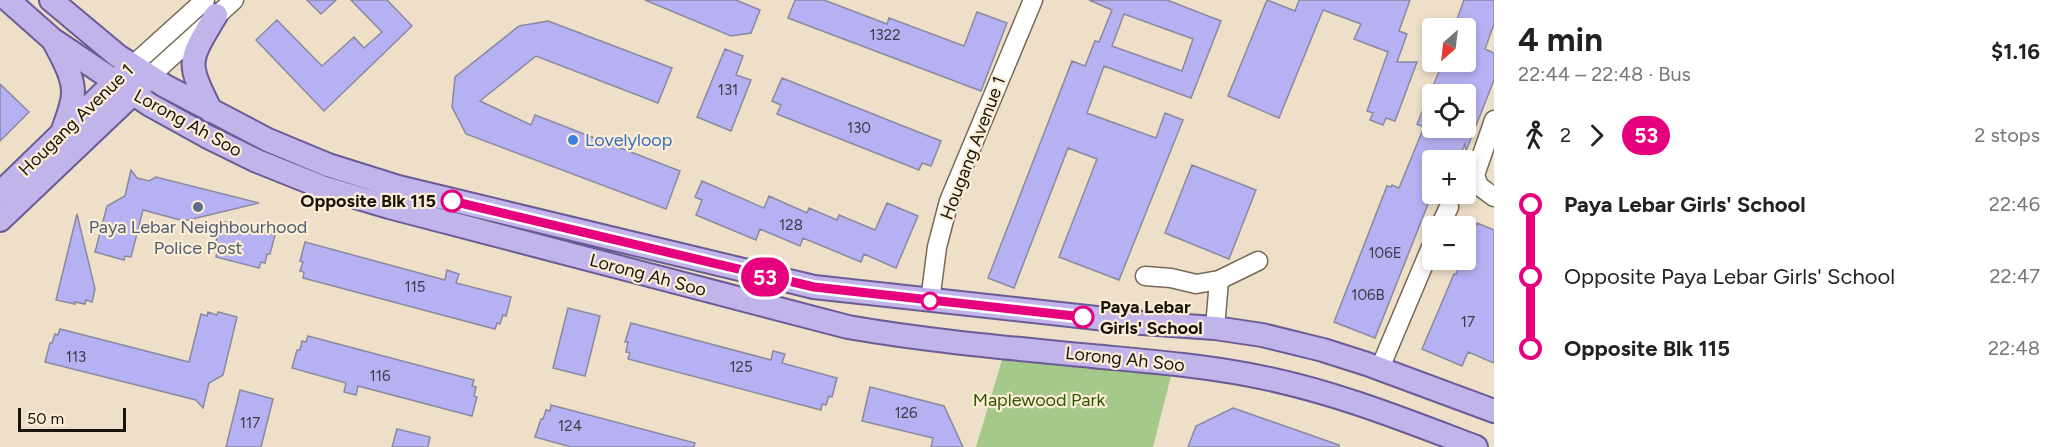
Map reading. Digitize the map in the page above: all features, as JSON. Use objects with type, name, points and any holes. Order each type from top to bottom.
[{"type":"main road","name":"Lorong Ah Soo","points":[[8,0],[52,39],[124,88],[206,136],[257,161],[322,187],[389,207],[848,327],[907,337],[1192,366],[1251,375],[1310,388],[1384,411],[1476,447]]},
{"type":"main road","name":"Lorong Ah Soo","points":[[51,0],[118,56],[211,111],[268,140],[328,165],[398,187],[768,278],[814,287],[1142,323],[1215,328],[1262,335],[1323,350],[1380,368],[1494,411]]},
{"type":"main road","points":[[211,8],[193,57],[193,72],[211,111]]},
{"type":"main road","points":[[52,39],[63,58],[73,91],[62,135]]},
{"type":"main road","name":"Hougang Avenue 1","points":[[0,220],[140,71]]},
{"type":"main road","name":"Hougang Avenue 1","points":[[0,193],[62,135],[124,88]]},
{"type":"main road","points":[[763,306],[750,297],[746,290],[752,280],[768,278]]},
{"type":"street","name":"Hougang Avenue 1","points":[[140,71],[211,8],[234,0]]},
{"type":"street","name":"Hougang Avenue 1","points":[[930,301],[937,248],[949,201],[1033,0]]},
{"type":"street","points":[[1494,120],[1475,175],[1479,186],[1494,197]]},
{"type":"street","points":[[1445,216],[1449,207]]},
{"type":"street","points":[[1145,276],[1171,278],[1196,284],[1219,280],[1258,261]]},
{"type":"street","points":[[1380,368],[1422,269]]},
{"type":"street","points":[[1215,328],[1219,280]]},
{"type":"green space","name":"Maplewood Park","points":[[1005,350],[1173,368],[1153,447],[976,447]]},
{"type":"building","points":[[307,0],[336,0],[321,14]]},
{"type":"building","points":[[351,0],[387,0],[412,26],[324,111],[256,40],[277,20],[322,66],[354,37],[364,48],[382,32]]},
{"type":"building","points":[[645,0],[736,0],[760,10],[751,33],[731,36]]},
{"type":"building","points":[[795,0],[824,0],[887,24],[889,18],[964,46],[977,12],[1007,23],[981,91],[788,18]]},
{"type":"building","points":[[1089,0],[1167,0],[1221,21],[1191,98],[1104,66],[1087,113],[1156,138],[1165,113],[1183,120],[1119,280],[1059,257],[1097,159],[1068,148],[1014,288],[988,278],[1072,61],[1085,66],[1095,41],[1099,42],[1112,10]],"holes":[[[1124,14],[1193,39],[1182,71],[1112,46]]]},
{"type":"building","points":[[1267,0],[1295,11],[1299,0],[1410,0],[1399,31],[1407,34],[1397,62],[1417,62],[1395,121],[1386,118],[1383,125],[1370,120],[1373,113],[1367,111],[1388,52],[1354,39],[1361,24],[1323,10],[1279,118],[1228,96]]},
{"type":"building","points":[[1464,0],[1494,0],[1494,24],[1485,49],[1494,53],[1494,80],[1476,126],[1476,84],[1434,84],[1439,72],[1476,72],[1476,18],[1457,18]]},
{"type":"building","points":[[548,21],[672,68],[658,103],[536,56],[480,101],[531,125],[535,115],[680,171],[666,209],[466,134],[452,107],[455,77],[519,26]]},
{"type":"building","points":[[725,49],[743,56],[736,75],[751,80],[731,131],[697,117]]},
{"type":"building","points":[[782,78],[941,141],[931,166],[922,163],[919,170],[777,114],[781,105],[772,101]]},
{"type":"building","points":[[0,84],[29,112],[0,141]]},
{"type":"building","points":[[1422,112],[1422,126],[1417,124]]},
{"type":"building","points":[[1422,132],[1422,138],[1471,138],[1466,150],[1465,144],[1462,150],[1422,150],[1422,204],[1428,204],[1375,338],[1334,322],[1387,186],[1392,185],[1399,188]]},
{"type":"building","points":[[1192,165],[1256,190],[1229,259],[1165,233]]},
{"type":"building","points":[[131,170],[137,178],[149,181],[156,177],[259,203],[184,221],[143,210],[131,257],[125,256],[124,260],[95,252],[107,206],[125,196]]},
{"type":"building","points":[[702,181],[764,208],[769,196],[807,213],[809,208],[837,220],[839,215],[875,230],[887,203],[918,216],[896,268],[864,254],[861,262],[803,238],[800,246],[760,229],[756,240],[696,215],[702,200],[695,197]]},
{"type":"building","points":[[77,214],[95,289],[92,302],[86,300],[85,304],[56,300]]},
{"type":"building","points":[[221,221],[275,235],[265,263],[261,262],[259,268],[216,257],[217,251],[214,250]]},
{"type":"building","points":[[1477,223],[1494,230],[1494,363],[1468,352],[1462,366],[1422,349],[1454,274],[1458,270],[1476,270]]},
{"type":"building","points":[[305,242],[445,280],[447,270],[459,274],[456,283],[511,297],[506,316],[503,315],[500,324],[497,323],[495,329],[303,278],[304,272],[300,271],[303,262],[300,261]]},
{"type":"building","points":[[568,308],[600,316],[585,376],[553,368]]},
{"type":"building","points":[[208,312],[237,317],[223,375],[209,383],[203,408],[196,400],[45,362],[50,343],[55,334],[58,335],[60,329],[189,362],[201,314],[207,316]]},
{"type":"building","points":[[631,323],[771,360],[773,351],[785,354],[782,363],[837,378],[832,397],[829,396],[826,405],[822,404],[821,410],[628,359],[630,353],[626,352],[628,342],[625,342]]},
{"type":"building","points":[[308,336],[474,380],[472,386],[476,387],[474,396],[477,397],[472,416],[358,386],[356,395],[344,392],[346,383],[292,368],[297,350],[300,350],[302,341],[306,342]]},
{"type":"building","points":[[870,387],[944,406],[963,447],[931,447],[933,438],[862,421]]},
{"type":"building","points":[[240,390],[273,399],[261,447],[226,447]]},
{"type":"building","points":[[551,405],[695,443],[694,447],[571,447],[535,437],[541,419],[546,410],[550,411]]},
{"type":"building","points":[[1233,408],[1339,445],[1339,447],[1188,447],[1196,426]]},
{"type":"building","points":[[397,429],[430,437],[428,447],[392,447]]},
{"type":"bus line","name":"53","points":[[452,201],[768,278],[814,287],[1083,317]]},
{"type":"place","name":"Lovelyloop","points":[[573,140]]},
{"type":"place","name":"Opposite Blk 115","points":[[452,201]]},
{"type":"place","name":"Paya Lebar Neighbourhood Police Post","points":[[198,207]]},
{"type":"place","name":"Paya Lebar Girls' School","points":[[1083,317]]}]
